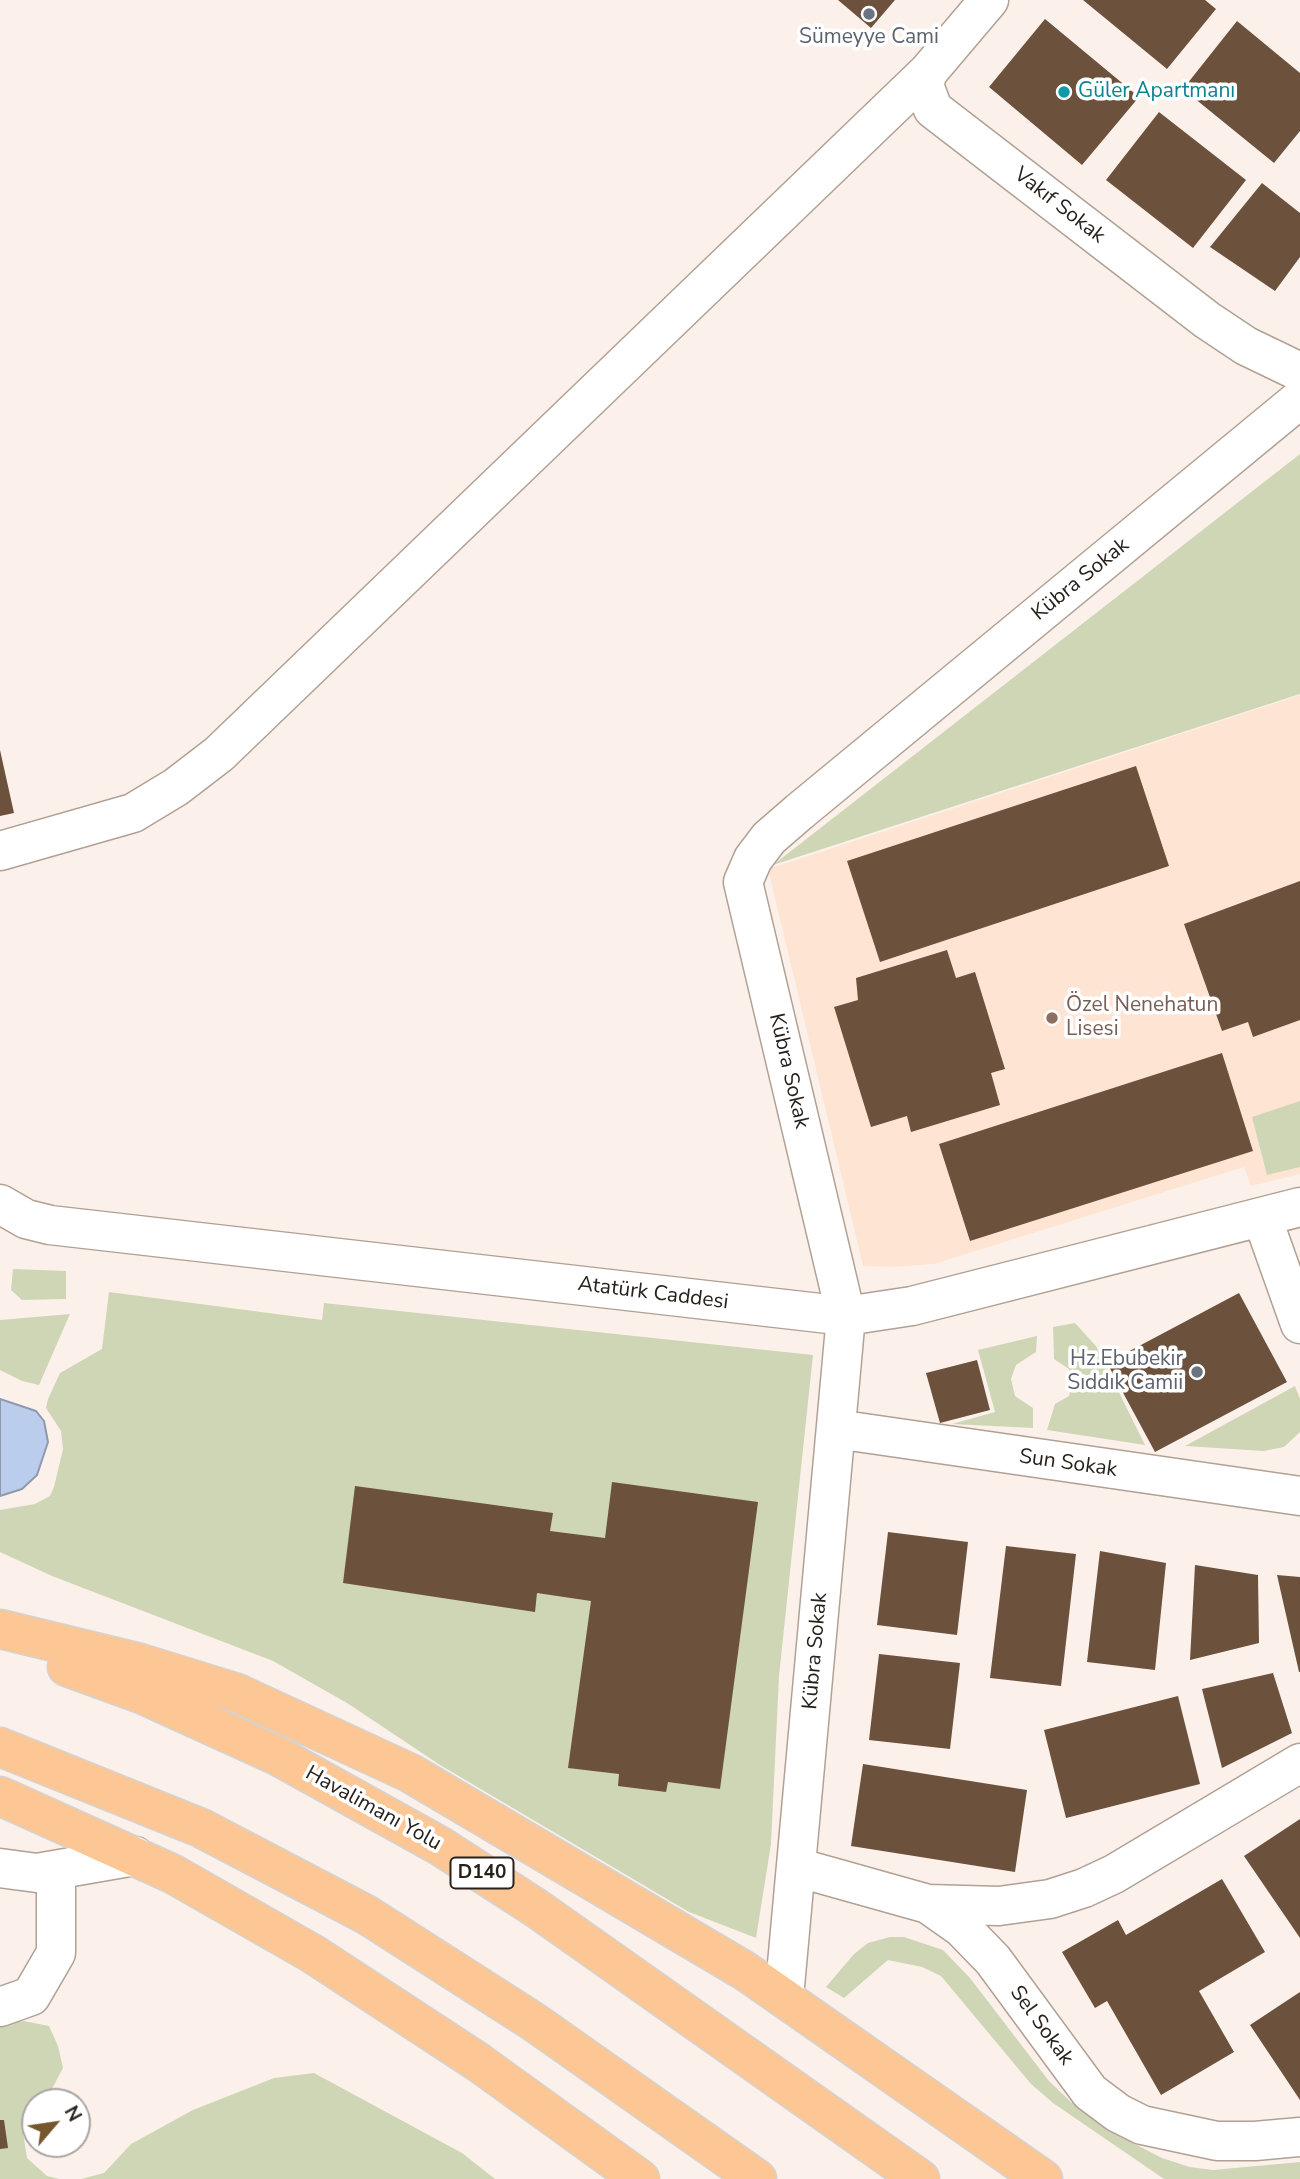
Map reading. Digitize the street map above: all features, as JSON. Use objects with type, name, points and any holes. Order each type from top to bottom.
[{"type":"highway","points":[[0,1629],[141,1663],[237,1693],[333,1735],[432,1786],[686,1934],[784,1997],[1043,2179]]},
{"type":"highway","name":"Havalimanı Yolu","points":[[0,1643],[144,1695],[278,1756],[440,1846],[536,1908],[920,2179]]},
{"type":"highway","points":[[0,1747],[201,1828],[367,1915],[534,2022],[757,2179]]},
{"type":"highway","points":[[0,1796],[173,1874],[313,1954],[478,2062],[640,2179]]},
{"type":"street","points":[[0,851],[133,813],[176,787],[219,754],[928,72],[989,0]]},
{"type":"street","name":"Vakıf Sokak","points":[[928,72],[924,85],[933,109],[1207,320],[1246,346],[1300,372]]},
{"type":"street","name":"Kübra Sokak","points":[[784,1997],[846,1316],[743,882],[753,859],[769,838],[1300,399]]},
{"type":"street","name":"Atatürk Caddesi","points":[[0,1204],[26,1219],[50,1225],[846,1316],[912,1306],[1300,1207]]},
{"type":"street","points":[[1262,1217],[1300,1324]]},
{"type":"street","name":"Sun Sokak","points":[[836,1429],[1300,1496]]},
{"type":"street","points":[[928,1904],[999,1906],[1050,1899],[1084,1888],[1114,1874],[1300,1763]]},
{"type":"street","points":[[0,1868],[37,1873],[135,1856]]},
{"type":"street","name":"Sel Sokak","points":[[796,1867],[928,1904],[978,1942],[1078,2078],[1105,2105],[1142,2125],[1206,2139],[1255,2141],[1300,2137]]},
{"type":"street","points":[[0,2007],[31,1996],[56,1952],[56,1870]]},
{"type":"shaded area","name":"Özel Nenehatun Lisesi","points":[[1300,695],[1300,1174],[1251,1186],[1244,1167],[934,1264],[863,1266],[768,869]]},
{"type":"green space","points":[[1300,454],[1300,694],[773,865]]},
{"type":"green space","points":[[1300,1101],[1300,1167],[1267,1175],[1252,1117]]},
{"type":"green space","points":[[13,1269],[66,1271],[66,1299],[22,1300],[11,1290]]},
{"type":"green space","points":[[109,1292],[322,1320],[324,1303],[813,1355],[779,1676],[771,1844],[756,1938],[689,1912],[440,1765],[347,1703],[273,1661],[52,1576],[0,1552],[0,1510],[35,1504],[50,1496],[54,1487],[63,1449],[61,1431],[46,1408],[48,1399],[60,1373],[102,1349]]},
{"type":"green space","points":[[70,1314],[39,1385],[22,1381],[0,1370],[0,1320]]},
{"type":"green space","points":[[1075,1323],[1096,1346],[1145,1445],[1047,1430],[1055,1404],[1069,1396],[1071,1388],[1069,1369],[1054,1359],[1053,1327]]},
{"type":"green space","points":[[1037,1336],[1036,1352],[1016,1365],[1011,1379],[1015,1396],[1033,1408],[1033,1428],[952,1424],[995,1412],[978,1350]]},
{"type":"green space","points":[[1295,1386],[1300,1399],[1300,1432],[1284,1447],[1264,1451],[1185,1446]]},
{"type":"green space","points":[[890,1937],[904,1937],[943,1950],[970,1978],[1049,2081],[1072,2103],[1129,2141],[1162,2158],[1190,2167],[1213,2170],[1300,2162],[1300,2179],[1164,2179],[1053,2103],[1031,2084],[941,1976],[922,1967],[888,1960],[844,1998],[826,1987],[854,1954],[868,1943]]},
{"type":"green space","points":[[24,2021],[49,2026],[58,2046],[63,2068],[53,2087],[21,2088],[21,2158],[27,2158],[47,2176],[60,2179],[0,2179],[0,2024]]},
{"type":"green space","points":[[314,2073],[462,2153],[495,2179],[81,2179],[104,2173],[131,2144],[193,2110],[274,2078]]},
{"type":"water","points":[[0,1399],[36,1411],[44,1421],[48,1442],[37,1475],[22,1489],[0,1496]]},
{"type":"building","name":"Sümeyye Cami","points":[[838,0],[895,0],[871,28]]},
{"type":"building","points":[[1083,0],[1205,0],[1216,9],[1167,69]]},
{"type":"building","name":"Güler Apartmanı","points":[[1045,19],[1139,97],[1082,165],[989,87]]},
{"type":"building","points":[[1237,21],[1300,73],[1300,131],[1274,163],[1183,89]]},
{"type":"building","points":[[1159,112],[1246,180],[1193,248],[1106,180]]},
{"type":"building","points":[[1262,183],[1300,213],[1300,257],[1275,291],[1210,247]]},
{"type":"building","points":[[0,750],[14,813],[0,816]]},
{"type":"building","points":[[1136,766],[1169,866],[880,962],[847,861]]},
{"type":"building","points":[[1300,881],[1300,1020],[1253,1037],[1248,1022],[1222,1031],[1184,924]]},
{"type":"building","points":[[947,950],[956,978],[975,972],[1005,1069],[991,1073],[1000,1105],[911,1132],[907,1116],[871,1127],[834,1007],[858,1000],[856,978]]},
{"type":"building","points":[[1222,1053],[1253,1151],[970,1241],[939,1144]]},
{"type":"building","name":"Hz.Ebubekir Sıddık Camii","points":[[1239,1293],[1287,1382],[1155,1452],[1107,1363]]},
{"type":"building","points":[[977,1360],[990,1410],[940,1423],[926,1373]]},
{"type":"building","points":[[612,1482],[758,1502],[720,1789],[668,1782],[666,1792],[618,1786],[619,1774],[568,1768],[591,1601],[537,1593],[535,1612],[343,1583],[355,1486],[553,1513],[550,1531],[605,1538]]},
{"type":"building","points":[[888,1532],[968,1542],[957,1635],[877,1625]]},
{"type":"building","points":[[1006,1546],[1076,1554],[1061,1686],[990,1678]]},
{"type":"building","points":[[1100,1551],[1166,1563],[1155,1670],[1087,1662]]},
{"type":"building","points":[[1195,1565],[1258,1575],[1259,1643],[1190,1660]]},
{"type":"building","points":[[1277,1575],[1300,1577],[1300,1672],[1299,1672]]},
{"type":"building","points":[[879,1654],[960,1663],[950,1749],[869,1740]]},
{"type":"building","points":[[1273,1673],[1292,1733],[1222,1768],[1202,1689]]},
{"type":"building","points":[[1178,1696],[1200,1784],[1066,1818],[1044,1730]]},
{"type":"building","points":[[863,1764],[1027,1790],[1015,1872],[851,1846]]},
{"type":"building","points":[[1300,1819],[1300,1938],[1244,1856]]},
{"type":"building","points":[[1222,1879],[1265,1952],[1199,1991],[1234,2052],[1161,2095],[1107,2001],[1095,2008],[1062,1952],[1118,1920],[1126,1935]]},
{"type":"building","points":[[1300,1992],[1300,2100],[1250,2025]]},
{"type":"building","points":[[0,2120],[4,2120],[8,2148],[0,2149]]},
{"type":"place","name":"Sümeyye Cami","points":[[869,14]]},
{"type":"place","name":"Güler Apartmanı","points":[[1064,92]]},
{"type":"place","name":"Özel Nenehatun Lisesi","points":[[1052,1018]]},
{"type":"place","name":"Hz.Ebubekir Sıddık Camii","points":[[1197,1372]]}]
